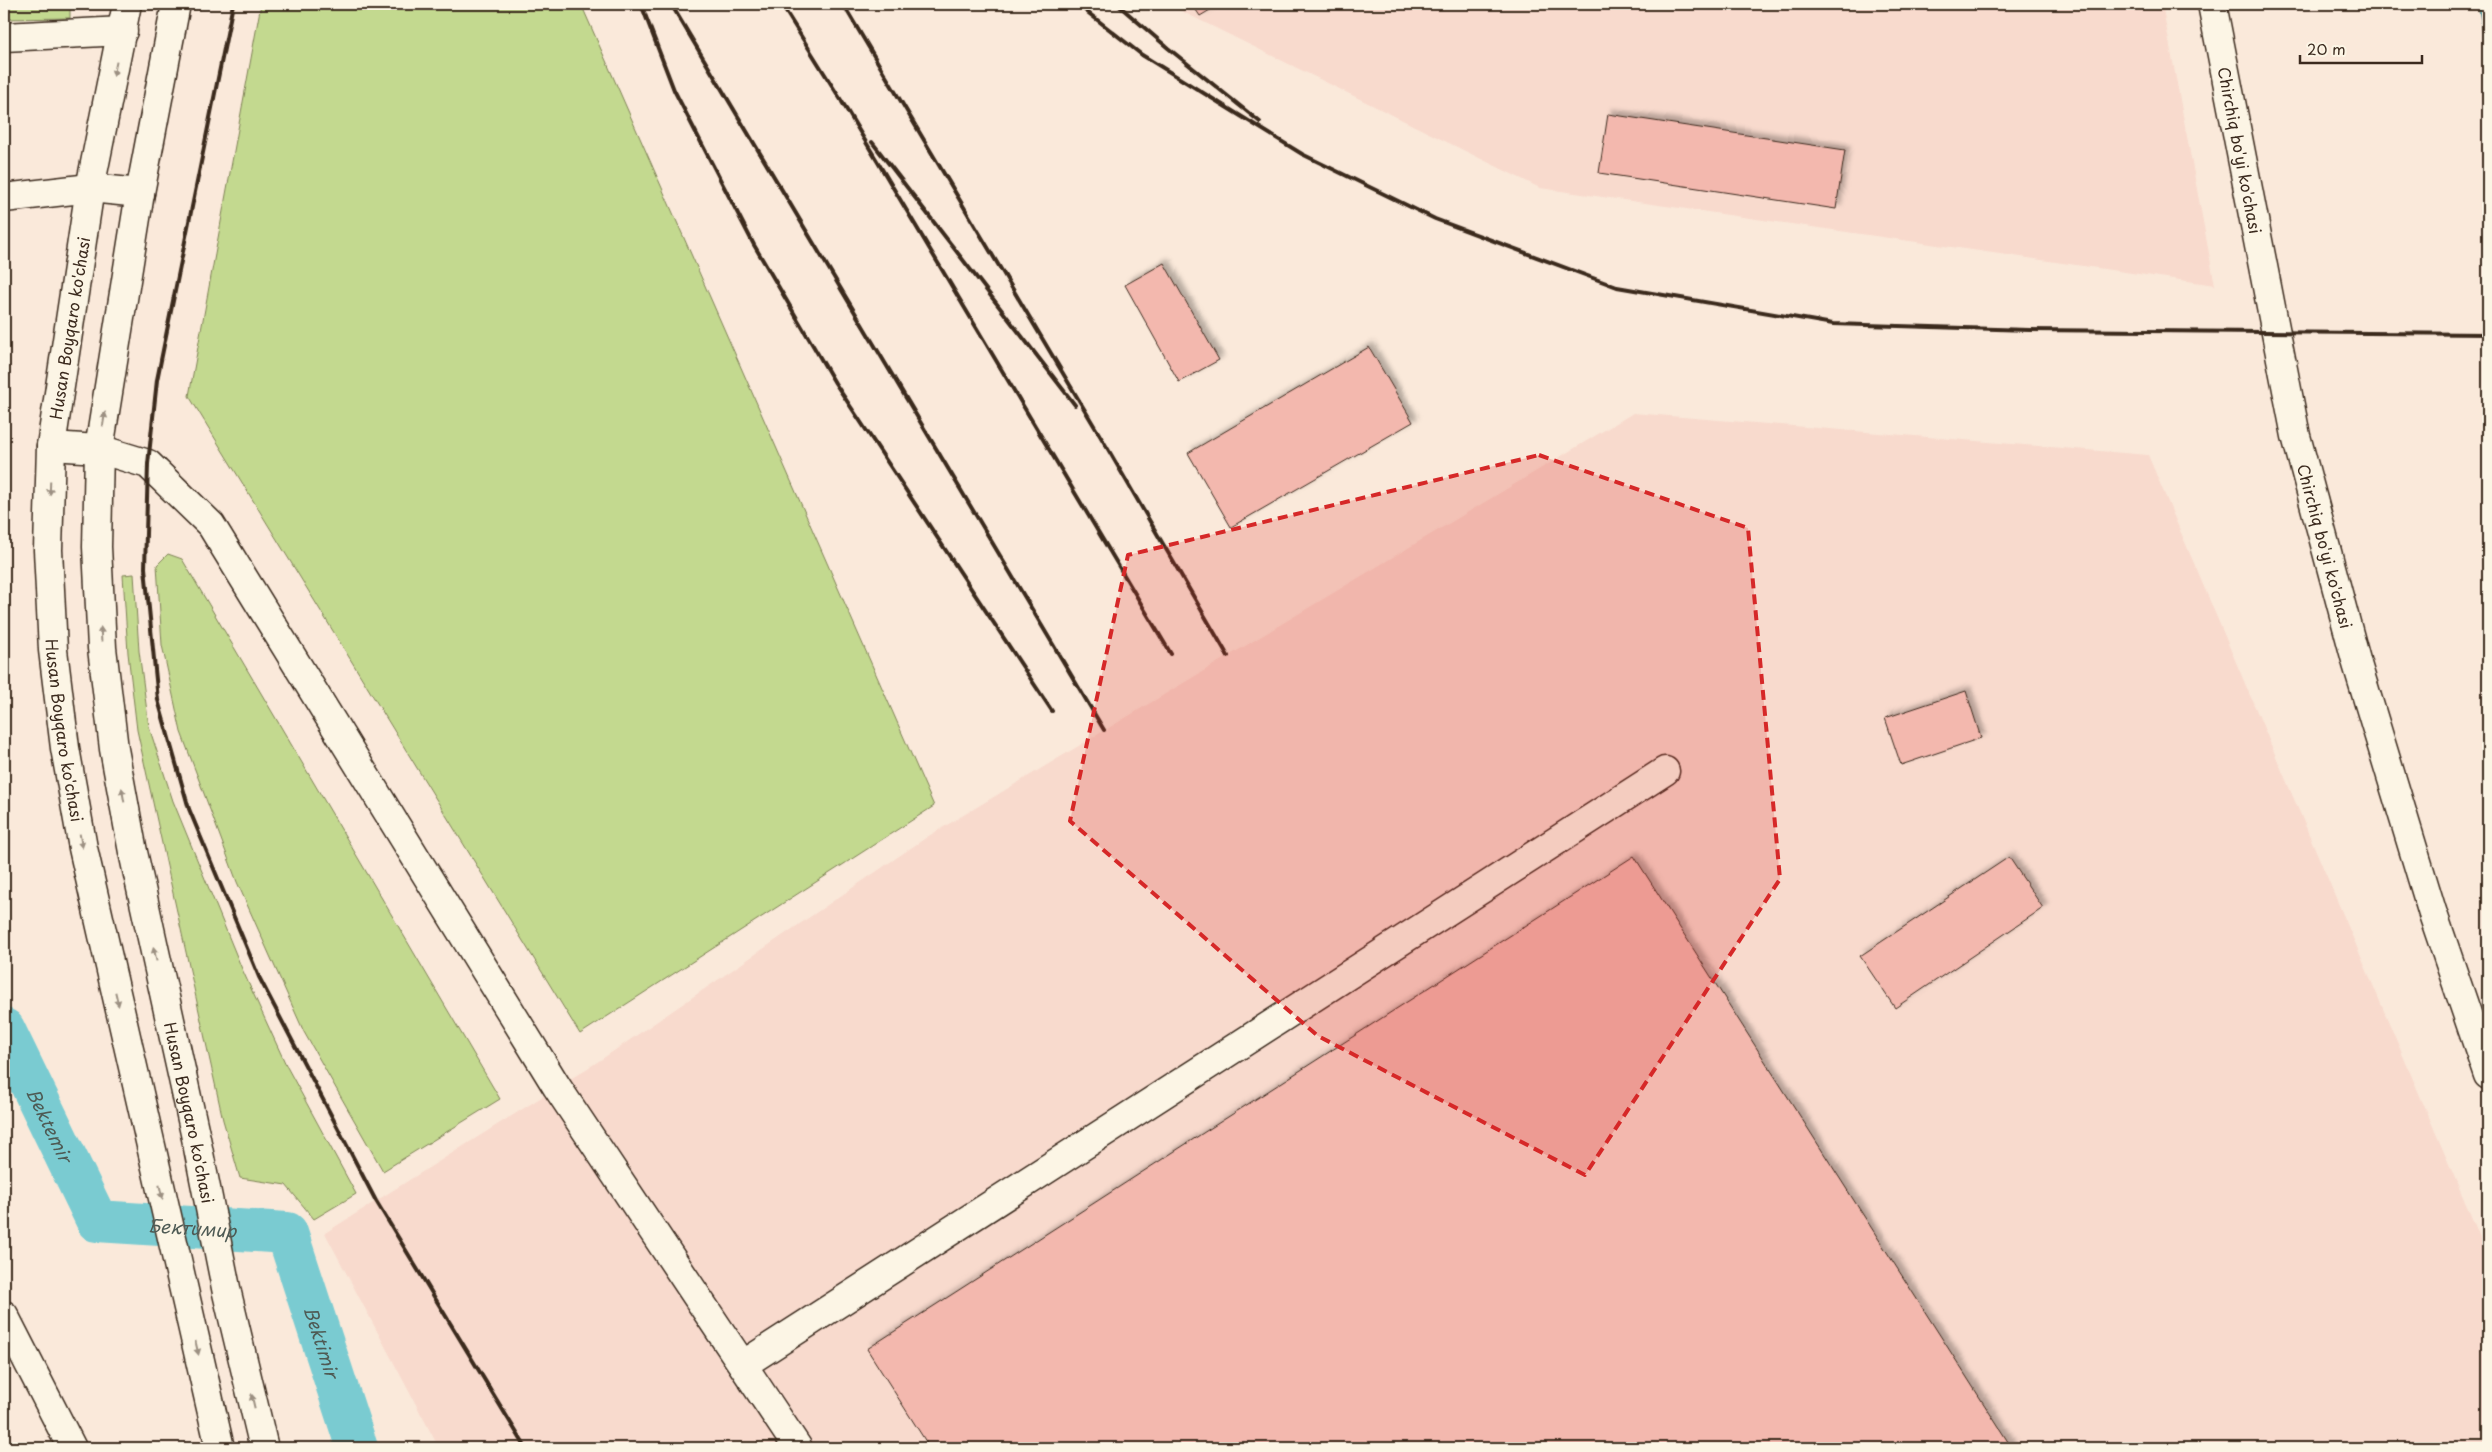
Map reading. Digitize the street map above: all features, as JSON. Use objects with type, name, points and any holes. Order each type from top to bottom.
[{"type":"main road","name":"Husan Boyqaro ko'chasi","points":[[127,4],[90,188],[51,446],[48,550],[53,650],[65,748],[83,848],[220,1448]]},
{"type":"main road","name":"Husan Boyqaro ko'chasi","points":[[176,4],[140,193],[99,449],[97,547],[102,648],[114,749],[133,852],[196,1138],[227,1293],[264,1448]]},
{"type":"main road","name":"Chirchiq bo'yi ko'chasi","points":[[2212,4],[2296,436],[2356,664],[2432,911],[2488,1074]]},
{"type":"main road","points":[[4,37],[123,31]]},
{"type":"main road","points":[[4,198],[90,188],[140,193]]},
{"type":"main road","points":[[51,446],[99,449],[148,464],[211,525],[557,1087],[744,1364],[798,1448]]},
{"type":"main road","points":[[744,1364],[1666,771]]},
{"type":"main road","points":[[4,1315],[72,1448]]},
{"type":"highlighted area","points":[[1539,455],[1748,528],[1780,879],[1585,1175],[1318,1036],[1070,821],[1128,555]]},
{"type":"shaded area","points":[[1167,4],[2162,4],[2215,285],[1540,188]]},
{"type":"shaded area","points":[[1633,413],[2148,455],[2488,1256],[2488,1448],[439,1448],[325,1233],[599,1061],[927,837]]},
{"type":"green space","points":[[4,4],[70,4],[70,18],[4,19]]},
{"type":"green space","points":[[261,4],[581,4],[934,806],[580,1034],[189,396]]},
{"type":"green space","points":[[168,554],[182,559],[500,1099],[383,1171],[304,1032],[237,882],[181,732],[162,645],[157,565]]},
{"type":"green space","points":[[134,574],[139,651],[149,727],[173,801],[242,969],[287,1067],[356,1194],[314,1219],[286,1185],[240,1178],[223,1120],[137,730],[128,653],[123,575]]},
{"type":"water","points":[[2478,4],[2488,4],[2488,62]]},
{"type":"building","points":[[1192,4],[1220,4],[1200,16]]},
{"type":"building","points":[[1608,114],[1845,150],[1836,209],[1599,173]]},
{"type":"building","points":[[1164,263],[1219,360],[1179,382],[1125,285]]},
{"type":"building","points":[[1369,347],[1413,422],[1231,527],[1188,453]]},
{"type":"building","points":[[1966,691],[1981,738],[1901,765],[1885,718]]},
{"type":"building","points":[[1634,856],[2012,1448],[930,1448],[867,1349]]},
{"type":"building","points":[[2009,857],[2043,908],[1895,1008],[1860,956]]},
{"type":"waterway","name":"Бектимир","points":[[4,1029],[97,1221],[287,1233],[357,1448]]},
{"type":"railway","points":[[233,4],[157,380],[148,464],[145,568],[158,700],[189,809],[259,977],[376,1201],[526,1448]]},
{"type":"railway","points":[[641,4],[674,90],[754,245],[835,383],[1052,711]]},
{"type":"railway","points":[[671,4],[1104,730]]},
{"type":"railway","points":[[781,4],[846,108]]},
{"type":"railway","points":[[843,4],[1105,444],[1228,656]]},
{"type":"railway","points":[[1077,4],[1142,55],[1302,154],[1435,219],[1617,287],[1833,324],[2029,330],[2488,334]]},
{"type":"railway","points":[[1117,4],[1260,122]]},
{"type":"railway","points":[[842,102],[1171,654]]},
{"type":"railway","points":[[872,142],[1075,405]]},
{"type":"water label","name":"Bektemir","points":[[50,1125]]},
{"type":"water label","name":"Bektimir","points":[[322,1341]]}]
